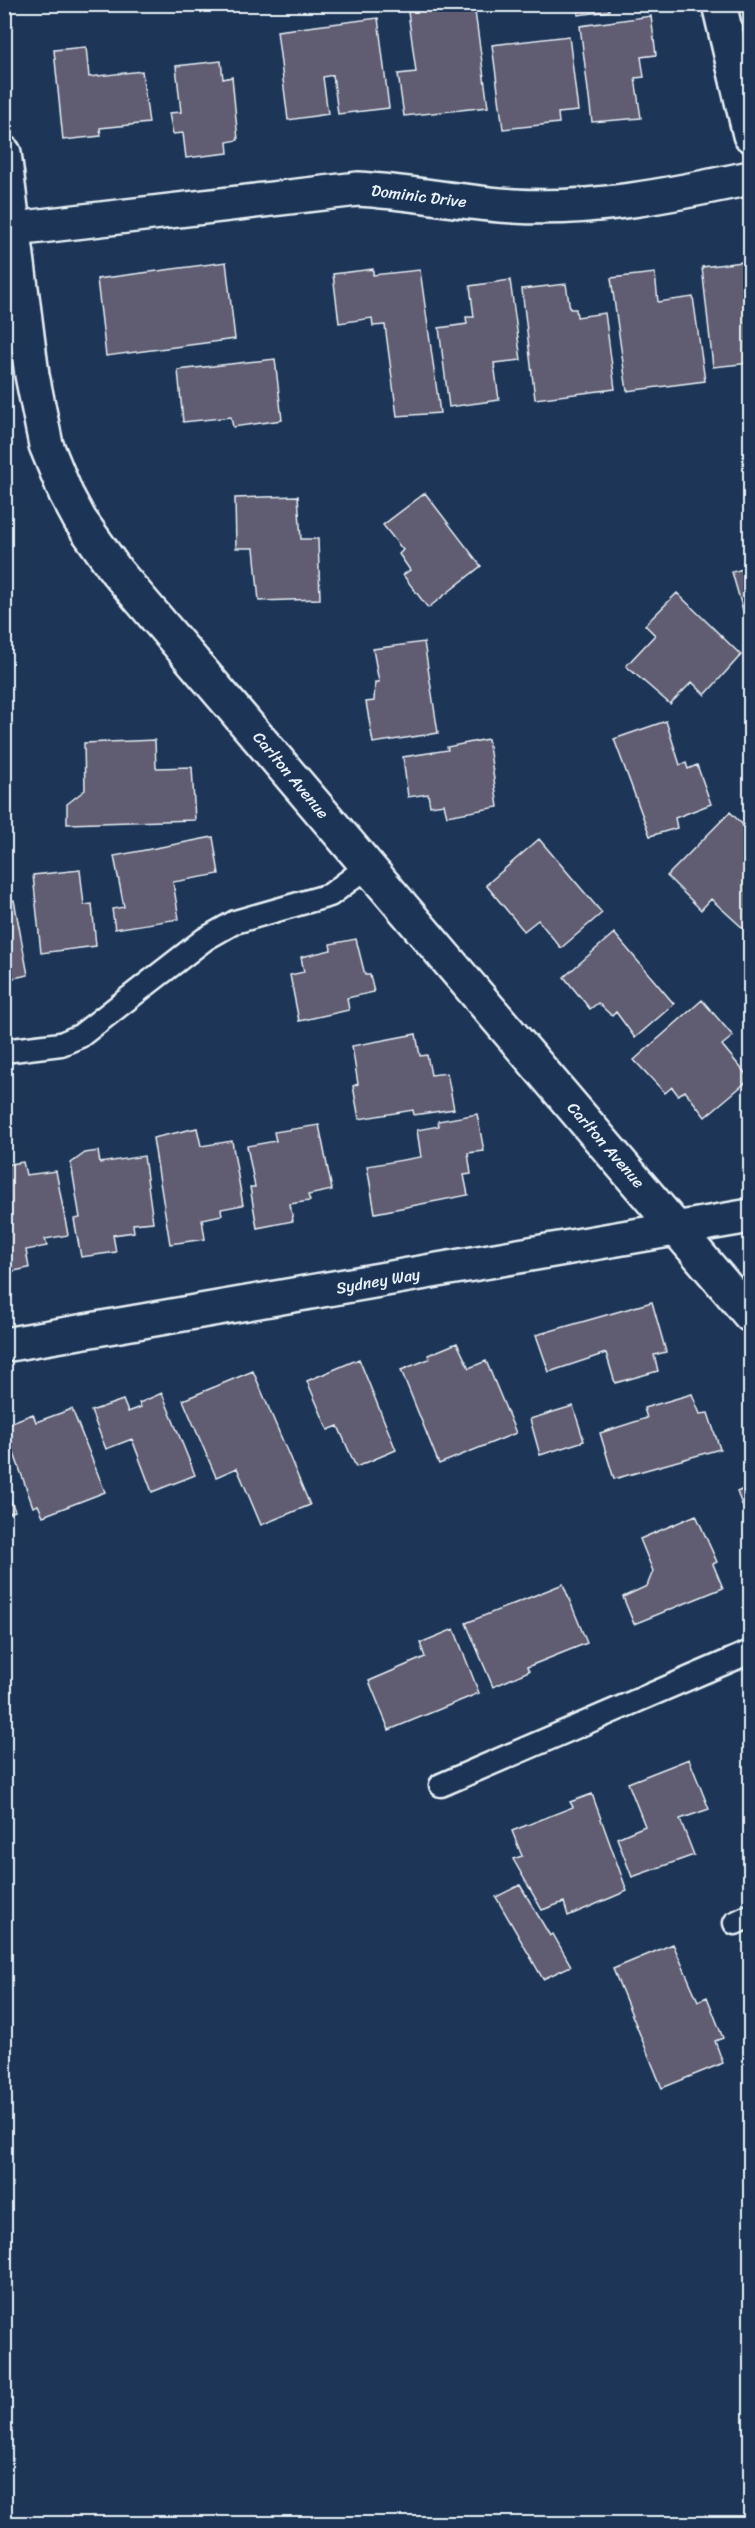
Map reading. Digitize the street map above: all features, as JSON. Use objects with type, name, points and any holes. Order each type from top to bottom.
[{"type":"street","points":[[719,4],[750,135]]},
{"type":"street","name":"Carlton Avenue","points":[[4,153],[10,232],[39,418],[46,445],[66,494],[97,546],[367,867],[750,1315]]},
{"type":"street","name":"Dominic Drive","points":[[10,232],[358,189],[398,191],[515,206],[556,206],[650,196],[750,178]]},
{"type":"street","name":"Sydney Way","points":[[4,1346],[750,1216]]},
{"type":"lane","points":[[4,1051],[61,1044],[80,1036],[206,939],[235,922],[330,895],[367,867]]},
{"type":"lane","points":[[441,1785],[750,1652]]},
{"type":"building","points":[[474,4],[488,107],[404,116],[398,74],[416,72],[408,12]]},
{"type":"building","points":[[577,4],[609,4],[609,11],[578,15]]},
{"type":"building","points":[[651,16],[656,55],[641,57],[644,77],[635,78],[641,118],[592,122],[580,26]]},
{"type":"building","points":[[378,18],[389,108],[338,114],[333,75],[323,77],[328,114],[288,120],[277,31]]},
{"type":"building","points":[[569,36],[578,111],[558,113],[559,123],[503,129],[492,45]]},
{"type":"building","points":[[86,47],[89,77],[142,71],[149,123],[100,128],[101,136],[63,140],[54,50]]},
{"type":"building","points":[[221,61],[223,79],[232,77],[238,140],[227,142],[228,153],[186,158],[183,133],[173,134],[169,113],[181,112],[176,66]]},
{"type":"building","points":[[750,261],[750,363],[713,367],[702,267]]},
{"type":"building","points":[[226,262],[235,339],[106,356],[97,279]]},
{"type":"building","points":[[373,269],[373,275],[420,270],[440,413],[397,416],[385,325],[373,326],[372,318],[339,323],[333,274]]},
{"type":"building","points":[[655,273],[658,302],[693,297],[705,381],[627,391],[611,278]]},
{"type":"building","points":[[510,280],[521,360],[494,363],[499,400],[449,407],[439,328],[467,324],[466,317],[474,317],[470,286]]},
{"type":"building","points":[[566,284],[570,309],[576,309],[577,317],[605,313],[615,389],[535,399],[522,289]]},
{"type":"building","points":[[275,359],[282,420],[233,427],[231,417],[183,422],[178,370]]},
{"type":"building","points":[[425,493],[481,566],[428,608],[403,575],[410,570],[399,554],[403,550],[383,525]]},
{"type":"building","points":[[298,496],[301,539],[318,539],[320,599],[259,601],[254,548],[236,548],[235,498]]},
{"type":"building","points":[[750,567],[750,619],[746,621],[732,572]]},
{"type":"building","points":[[677,593],[741,655],[705,695],[692,682],[670,704],[626,666],[655,635],[645,625]]},
{"type":"building","points":[[424,642],[438,733],[373,743],[366,702],[374,701],[375,682],[379,682],[373,649]]},
{"type":"building","points":[[666,721],[680,765],[686,763],[688,769],[697,765],[711,804],[675,818],[677,828],[650,836],[614,739]]},
{"type":"building","points":[[488,739],[498,807],[447,816],[444,804],[430,806],[428,794],[408,797],[403,757],[448,750],[447,747]]},
{"type":"building","points":[[155,740],[156,768],[192,767],[195,820],[67,824],[67,804],[85,790],[84,743]]},
{"type":"building","points":[[730,812],[750,832],[750,927],[746,931],[711,899],[701,910],[667,876]]},
{"type":"building","points":[[213,837],[219,874],[173,882],[179,919],[115,929],[112,909],[124,907],[114,856]]},
{"type":"building","points":[[539,839],[602,913],[561,948],[538,920],[524,931],[486,885]]},
{"type":"building","points":[[80,870],[84,905],[92,904],[96,946],[41,953],[33,875]]},
{"type":"building","points":[[14,900],[28,975],[4,980],[4,901]]},
{"type":"building","points":[[614,933],[674,1004],[635,1038],[616,1012],[612,1016],[598,1003],[590,1009],[564,977]]},
{"type":"building","points":[[356,939],[365,975],[370,975],[374,992],[347,998],[349,1010],[299,1021],[290,975],[304,972],[301,957],[331,950],[330,944]]},
{"type":"building","points":[[702,1000],[733,1036],[722,1045],[750,1079],[705,1117],[685,1091],[678,1095],[672,1087],[665,1093],[634,1060]]},
{"type":"building","points":[[416,1034],[420,1056],[427,1055],[431,1075],[447,1073],[454,1109],[414,1115],[413,1110],[359,1119],[353,1086],[358,1084],[352,1046]]},
{"type":"building","points":[[477,1114],[484,1151],[468,1153],[471,1174],[464,1175],[468,1195],[375,1213],[367,1166],[421,1157],[417,1130],[439,1126],[438,1121]]},
{"type":"building","points":[[319,1125],[332,1190],[308,1195],[310,1201],[290,1204],[293,1221],[257,1228],[250,1187],[255,1187],[247,1146],[276,1141],[274,1132]]},
{"type":"building","points":[[197,1128],[201,1146],[232,1141],[243,1205],[221,1209],[222,1215],[202,1219],[205,1239],[170,1244],[153,1138]]},
{"type":"building","points":[[98,1151],[100,1163],[144,1156],[153,1222],[133,1224],[134,1232],[113,1235],[116,1252],[81,1257],[74,1219],[80,1218],[71,1163],[85,1153]]},
{"type":"building","points":[[23,1162],[26,1175],[56,1171],[68,1235],[45,1239],[47,1246],[26,1250],[29,1268],[4,1273],[4,1165]]},
{"type":"building","points":[[652,1302],[666,1352],[654,1355],[658,1371],[615,1383],[606,1353],[549,1372],[536,1335]]},
{"type":"building","points":[[457,1343],[469,1368],[486,1361],[516,1433],[439,1464],[401,1370],[429,1359],[428,1355]]},
{"type":"building","points":[[359,1359],[396,1450],[356,1467],[338,1426],[328,1430],[307,1381]]},
{"type":"building","points":[[253,1371],[310,1505],[261,1525],[237,1468],[216,1477],[183,1400]]},
{"type":"building","points":[[162,1393],[195,1475],[152,1492],[132,1439],[106,1449],[91,1411],[123,1400],[128,1412],[141,1407],[139,1403]]},
{"type":"building","points":[[692,1394],[700,1414],[708,1413],[720,1449],[614,1479],[600,1433],[647,1418],[644,1408]]},
{"type":"building","points":[[573,1406],[584,1441],[540,1455],[530,1419]]},
{"type":"building","points":[[72,1409],[105,1492],[43,1516],[38,1505],[33,1507],[4,1425],[33,1414],[36,1422]]},
{"type":"building","points":[[4,1484],[15,1511],[4,1515]]},
{"type":"building","points":[[750,1486],[750,1525],[737,1492]]},
{"type":"building","points":[[696,1515],[717,1562],[713,1564],[723,1588],[634,1624],[623,1597],[647,1586],[653,1571],[640,1539]]},
{"type":"building","points":[[563,1584],[587,1643],[527,1667],[529,1671],[493,1687],[466,1623]]},
{"type":"building","points":[[454,1629],[479,1693],[389,1730],[369,1681],[425,1657],[420,1643]]},
{"type":"building","points":[[689,1759],[709,1809],[680,1819],[694,1855],[632,1877],[617,1838],[645,1826],[628,1783]]},
{"type":"building","points":[[592,1794],[627,1891],[568,1916],[564,1902],[542,1910],[513,1859],[522,1856],[512,1831],[573,1807],[570,1802]]},
{"type":"building","points":[[520,1885],[550,1936],[553,1934],[571,1966],[543,1979],[496,1897]]},
{"type":"building","points":[[673,1944],[698,2001],[707,1997],[723,2038],[715,2041],[723,2063],[662,2088],[613,1969]]}]
